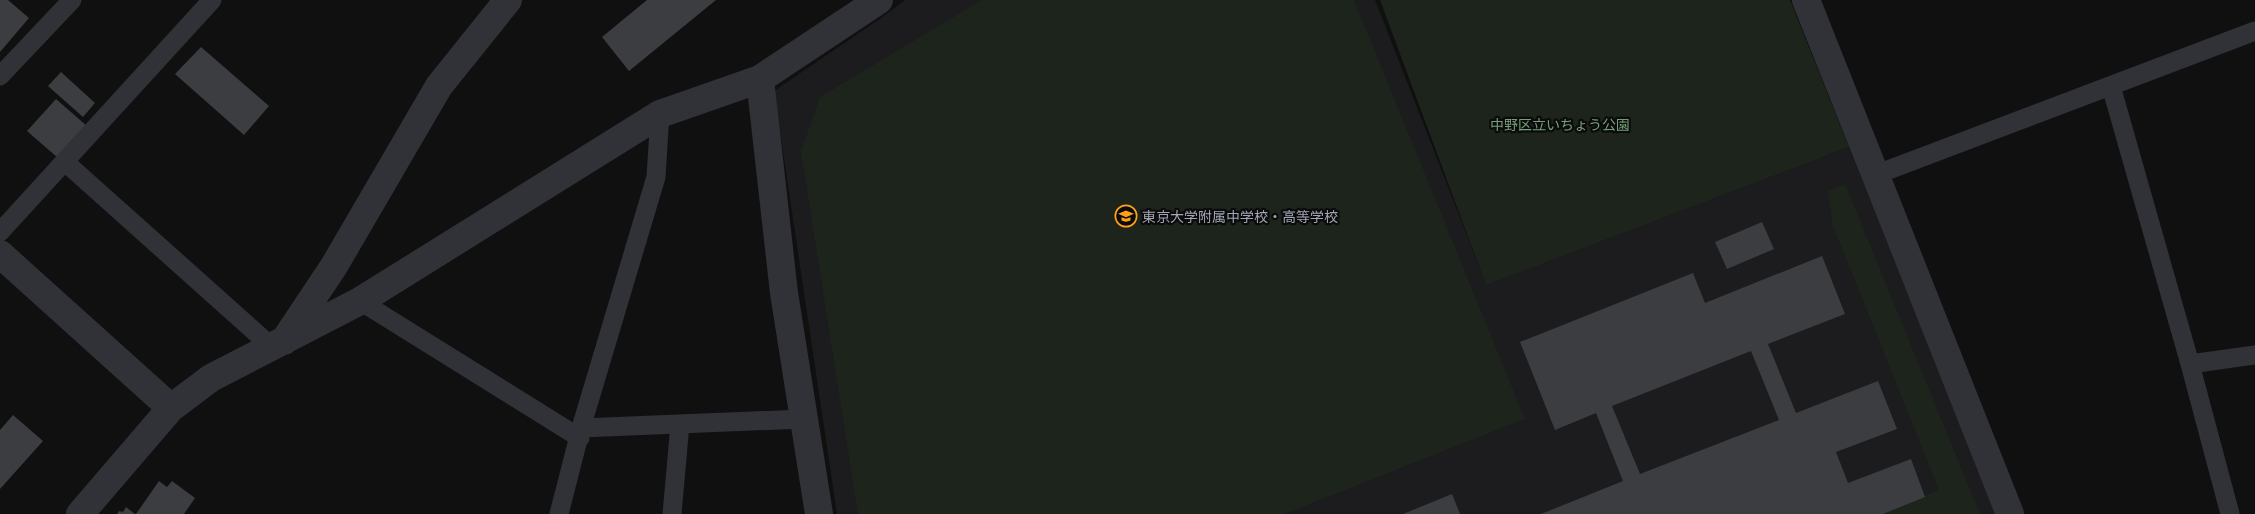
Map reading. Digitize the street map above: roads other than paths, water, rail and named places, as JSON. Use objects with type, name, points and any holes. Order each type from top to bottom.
[{"type":"street","points":[[80,514],[172,408],[210,378],[360,301],[660,114],[760,79],[879,0]]},
{"type":"street","points":[[1806,0],[2010,514]]},
{"type":"street","points":[[277,345],[334,266],[439,86],[502,2]]},
{"type":"street","points":[[760,79],[784,293],[819,514]]},
{"type":"street","points":[[0,254],[172,408]]},
{"type":"lane","points":[[0,76],[72,0]]},
{"type":"lane","points":[[0,232],[212,0]]},
{"type":"lane","points":[[1875,174],[2255,31]]},
{"type":"lane","points":[[2111,86],[2190,364],[2230,514]]},
{"type":"lane","points":[[559,514],[580,433],[656,176],[660,114]]},
{"type":"lane","points":[[64,162],[277,345]]},
{"type":"lane","points":[[360,301],[580,433],[680,424],[803,419]]},
{"type":"lane","points":[[2190,364],[2255,355]]},
{"type":"lane","points":[[672,514],[680,424]]},
{"type":"place","name":"東京大学附属中学校・高等学校","points":[[1126,216]]},
{"type":"park label","name":"中野区立いちょう公園","points":[[1560,124]]}]
